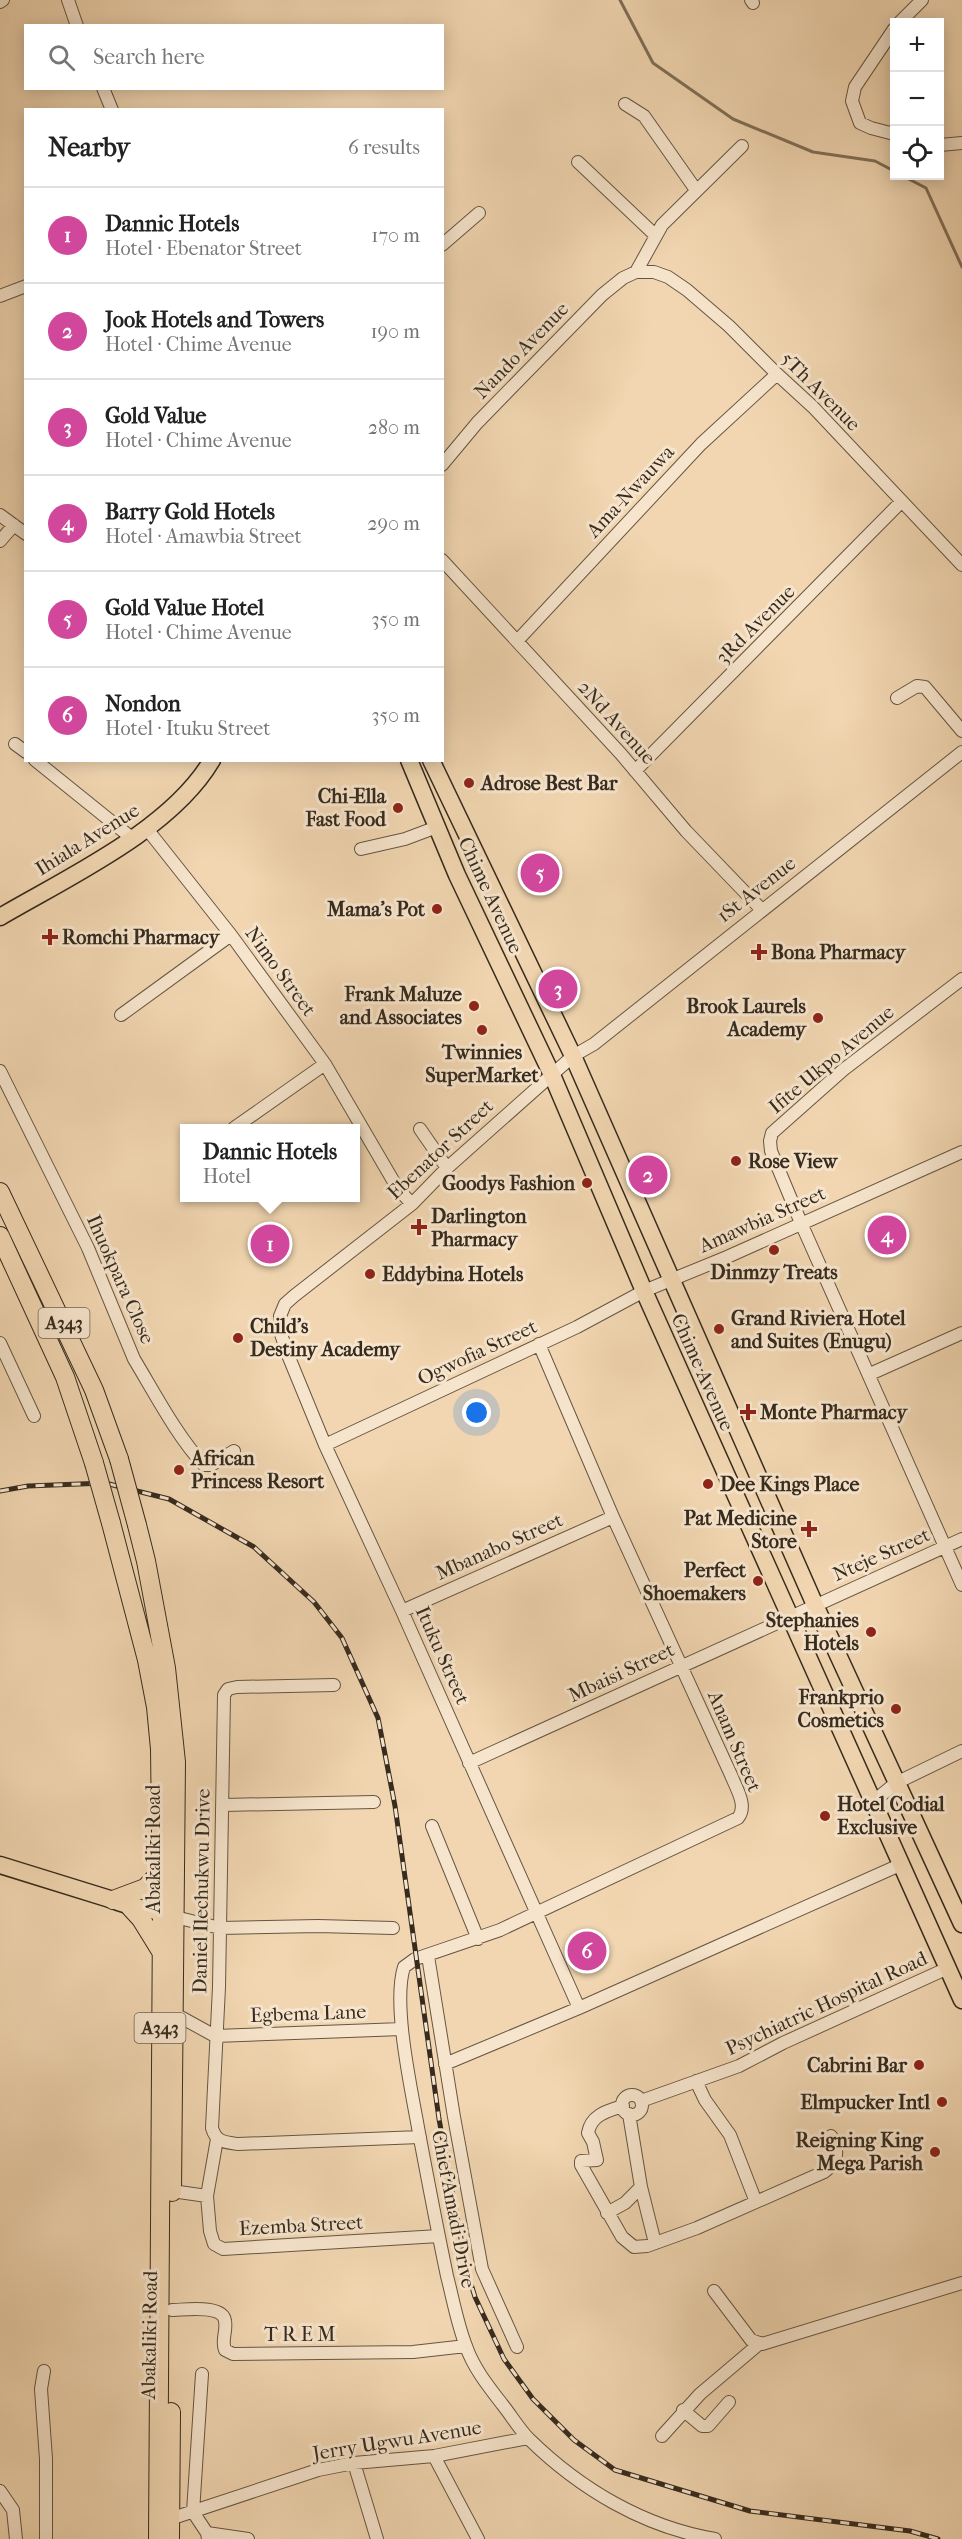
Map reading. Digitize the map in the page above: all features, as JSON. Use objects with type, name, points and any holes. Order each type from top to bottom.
[{"type":"highway","name":"Abakaliki Road","points":[[0,1192],[94,1390],[119,1459],[146,1561],[166,1668],[174,1736],[176,1787],[169,1915],[162,1953],[158,2539]]},
{"type":"highway","name":"Abakaliki Road","points":[[0,1236],[65,1377],[94,1462],[145,1650],[156,1707],[161,1789],[162,1871],[169,1915],[175,2014],[170,2539]]},
{"type":"highway","points":[[113,1900],[145,1888],[162,1871]]},
{"type":"highway","points":[[130,1908],[141,1919],[162,1953]]},
{"type":"main road","name":"Ihiala Avenue","points":[[0,916],[147,829],[189,789],[210,762]]},
{"type":"main road","name":"Chime Avenue","points":[[410,762],[457,874],[552,1075],[644,1292],[962,2000]]},
{"type":"main road","name":"Chime Avenue","points":[[432,762],[573,1056],[815,1605],[962,1924]]},
{"type":"main road","points":[[0,1865],[113,1900],[130,1908],[169,1915]]},
{"type":"street","points":[[68,0],[76,24]]},
{"type":"street","points":[[904,18],[922,0]]},
{"type":"street","points":[[890,35],[855,87],[852,101],[860,123],[890,133]]},
{"type":"street","points":[[104,90],[111,108]]},
{"type":"street","points":[[625,104],[644,116],[696,190]]},
{"type":"street","points":[[944,145],[962,143]]},
{"type":"street","points":[[636,272],[662,225],[742,146]]},
{"type":"street","points":[[578,162],[655,235]]},
{"type":"street","points":[[444,243],[479,213]]},
{"type":"street","name":"5Th Avenue","points":[[636,272],[654,272],[668,277],[729,326],[813,407],[962,565]]},
{"type":"street","name":"Nando Avenue","points":[[444,463],[477,423],[590,306],[614,284],[636,272]]},
{"type":"street","points":[[0,296],[24,287]]},
{"type":"street","name":"Ama-Nwauwa","points":[[518,640],[701,444],[777,374]]},
{"type":"street","name":"3Rd Avenue","points":[[635,771],[901,502]]},
{"type":"street","points":[[0,515],[24,532]]},
{"type":"street","points":[[0,541],[14,525]]},
{"type":"street","name":"2Nd Avenue","points":[[444,562],[518,640],[686,831],[762,910]]},
{"type":"street","points":[[897,698],[917,686],[925,687],[962,731]]},
{"type":"street","points":[[15,744],[24,751]]},
{"type":"street","name":"1St Avenue","points":[[573,1056],[594,1044],[962,752]]},
{"type":"street","points":[[38,762],[133,839]]},
{"type":"street","points":[[361,849],[405,839],[437,827]]},
{"type":"street","name":"Nimo Street","points":[[147,829],[231,935],[325,1064],[398,1189],[412,1204]]},
{"type":"street","points":[[121,1015],[231,935]]},
{"type":"street","name":"Ifite Ukpo Avenue","points":[[962,978],[835,1077],[772,1133],[770,1141],[771,1151],[801,1223],[962,1585]]},
{"type":"street","name":"Ebenator Street","points":[[280,1316],[285,1304],[294,1296],[412,1204],[447,1168],[573,1056]]},
{"type":"street","points":[[240,1124],[325,1064]]},
{"type":"street","name":"Ihuokpara Close","points":[[0,1071],[88,1248],[142,1373],[185,1442],[204,1465],[211,1465],[234,1451]]},
{"type":"street","points":[[420,1129],[447,1168]]},
{"type":"street","name":"Amawbia Street","points":[[644,1292],[962,1152]]},
{"type":"street","name":"Ogwofia Street","points":[[325,1445],[577,1327],[644,1292]]},
{"type":"street","name":"Ituku Street","points":[[280,1316],[280,1331],[288,1355],[325,1445],[402,1611],[579,2008]]},
{"type":"street","points":[[870,1374],[962,1333]]},
{"type":"street","points":[[0,1343],[33,1416]]},
{"type":"street","name":"Anam Street","points":[[404,1967],[415,1959],[478,1939],[738,1818],[742,1813],[743,1805],[731,1775],[613,1517],[539,1344]]},
{"type":"street","name":"Mbanabo Street","points":[[402,1611],[613,1517]]},
{"type":"street","name":"Nteje Street","points":[[789,1617],[962,1539]]},
{"type":"street","name":"Mbaisi Street","points":[[470,1763],[789,1617]]},
{"type":"street","name":"Daniel Ilechukwu Drive","points":[[207,2196],[217,2139],[212,2128],[219,1987],[225,1692],[237,1687],[334,1685]]},
{"type":"street","points":[[874,1801],[896,1783],[962,1751]]},
{"type":"street","points":[[223,1805],[374,1802]]},
{"type":"street","points":[[432,1826],[478,1939]]},
{"type":"street","points":[[445,2064],[579,2008],[902,1864]]},
{"type":"street","points":[[169,1915],[220,1928],[318,1926],[393,1928]]},
{"type":"street","points":[[428,1956],[482,2269],[517,2348]]},
{"type":"street","name":"Chief Amadi Drive","points":[[404,1967],[401,1988],[402,2029],[439,2236],[466,2346],[484,2380],[528,2438],[572,2475],[623,2509],[664,2526],[715,2539]]},
{"type":"street","name":"Psychiatric Hospital Road","points":[[696,2081],[721,2073],[948,1968]]},
{"type":"street","points":[[175,2014],[215,2036]]},
{"type":"street","name":"Egbema Lane","points":[[215,2036],[402,2029]]},
{"type":"street","points":[[655,2243],[626,2110],[628,2096],[636,2096],[641,2101],[696,2081],[705,2100],[730,2135],[756,2202]]},
{"type":"street","points":[[626,2110],[600,2114],[593,2120],[588,2133],[593,2142],[597,2160],[581,2161],[581,2165],[607,2213],[630,2246],[655,2243],[697,2228],[831,2167],[837,2154],[837,2147],[831,2136]]},
{"type":"street","points":[[217,2139],[238,2144],[420,2137]]},
{"type":"street","points":[[607,2213],[625,2203],[641,2187]]},
{"type":"street","points":[[172,2191],[207,2196]]},
{"type":"street","name":"Ezemba Street","points":[[207,2196],[210,2231],[214,2244],[223,2249],[353,2243],[439,2236]]},
{"type":"street","points":[[662,2436],[683,2410],[759,2344],[799,2334],[962,2283]]},
{"type":"street","points":[[714,2291],[751,2340],[759,2344]]},
{"type":"street","name":"T R E M","points":[[172,2310],[211,2309],[222,2314],[225,2320],[223,2343],[225,2350],[233,2354],[414,2352],[466,2346]]},
{"type":"street","points":[[44,2371],[41,2389],[46,2459],[46,2539]]},
{"type":"street","points":[[202,2374],[193,2512],[207,2536],[248,2539]]},
{"type":"street","points":[[683,2410],[702,2426],[708,2426],[729,2402]]},
{"type":"street","name":"Jerry Ugwu Avenue","points":[[170,2519],[297,2476],[354,2463],[434,2456],[528,2438]]},
{"type":"street","points":[[434,2456],[478,2539]]},
{"type":"street","points":[[354,2463],[377,2539]]},
{"type":"street","points":[[0,2491],[14,2510],[16,2539]]},
{"type":"waterway","points":[[620,0],[653,63],[733,119],[813,152],[875,161],[890,169]]},
{"type":"waterway","points":[[911,180],[926,188],[962,267]]},
{"type":"railway","points":[[0,1491],[28,1486],[105,1483],[169,1499],[254,1547],[314,1602],[342,1638],[378,1718],[395,1806],[439,2119],[467,2271],[475,2297],[504,2359],[533,2399],[574,2440],[615,2470],[750,2511],[910,2531],[938,2539]]},
{"type":"place","name":"Adrose Best Bar","points":[[469,783]]},
{"type":"place","name":"Chi-Ella Fast Food","points":[[398,808]]},
{"type":"place","name":"Gold Value Hotel","points":[[540,873]]},
{"type":"place","name":"Mama's Pot","points":[[437,909]]},
{"type":"place","name":"Romchi Pharmacy","points":[[50,937]]},
{"type":"place","name":"Bona Pharmacy","points":[[759,952]]},
{"type":"place","name":"Gold Value","points":[[558,989]]},
{"type":"place","name":"Frank Maluze and Associates","points":[[474,1006]]},
{"type":"place","name":"Brook Laurels Academy","points":[[818,1018]]},
{"type":"place","name":"Twinnies SuperMarket","points":[[482,1030]]},
{"type":"place","name":"Rose View","points":[[736,1161]]},
{"type":"place","name":"Jook Hotels and Towers","points":[[648,1175]]},
{"type":"place","name":"Goodys Fashion","points":[[587,1183]]},
{"type":"place","name":"Darlington Pharmacy","points":[[419,1227]]},
{"type":"place","name":"Barry Gold Hotels","points":[[887,1235]]},
{"type":"place","name":"Dannic Hotels","points":[[270,1244]]},
{"type":"place","name":"Dinmzy Treats","points":[[774,1250]]},
{"type":"place","name":"Eddybina Hotels","points":[[370,1274]]},
{"type":"place","name":"Grand Riviera Hotel and Suites (Enugu)","points":[[719,1329]]},
{"type":"place","name":"Child's Destiny Academy","points":[[238,1338]]},
{"type":"place","name":"Monte Pharmacy","points":[[748,1412]]},
{"type":"place","name":"African Princess Resort","points":[[179,1470]]},
{"type":"place","name":"Dee Kings Place","points":[[708,1484]]},
{"type":"place","name":"Pat Medicine Store","points":[[809,1529]]},
{"type":"place","name":"Perfect Shoemakers","points":[[758,1581]]},
{"type":"place","name":"Stephanies Hotels","points":[[871,1632]]},
{"type":"place","name":"Frankprio Cosmetics","points":[[896,1709]]},
{"type":"place","name":"Hotel Codial Exclusive","points":[[825,1816]]},
{"type":"place","name":"Nondon","points":[[587,1951]]},
{"type":"place","name":"Cabrini Bar","points":[[919,2065]]},
{"type":"place","name":"Elmpucker Intl","points":[[942,2102]]},
{"type":"place","name":"Reigning King Mega Parish","points":[[935,2152]]}]
